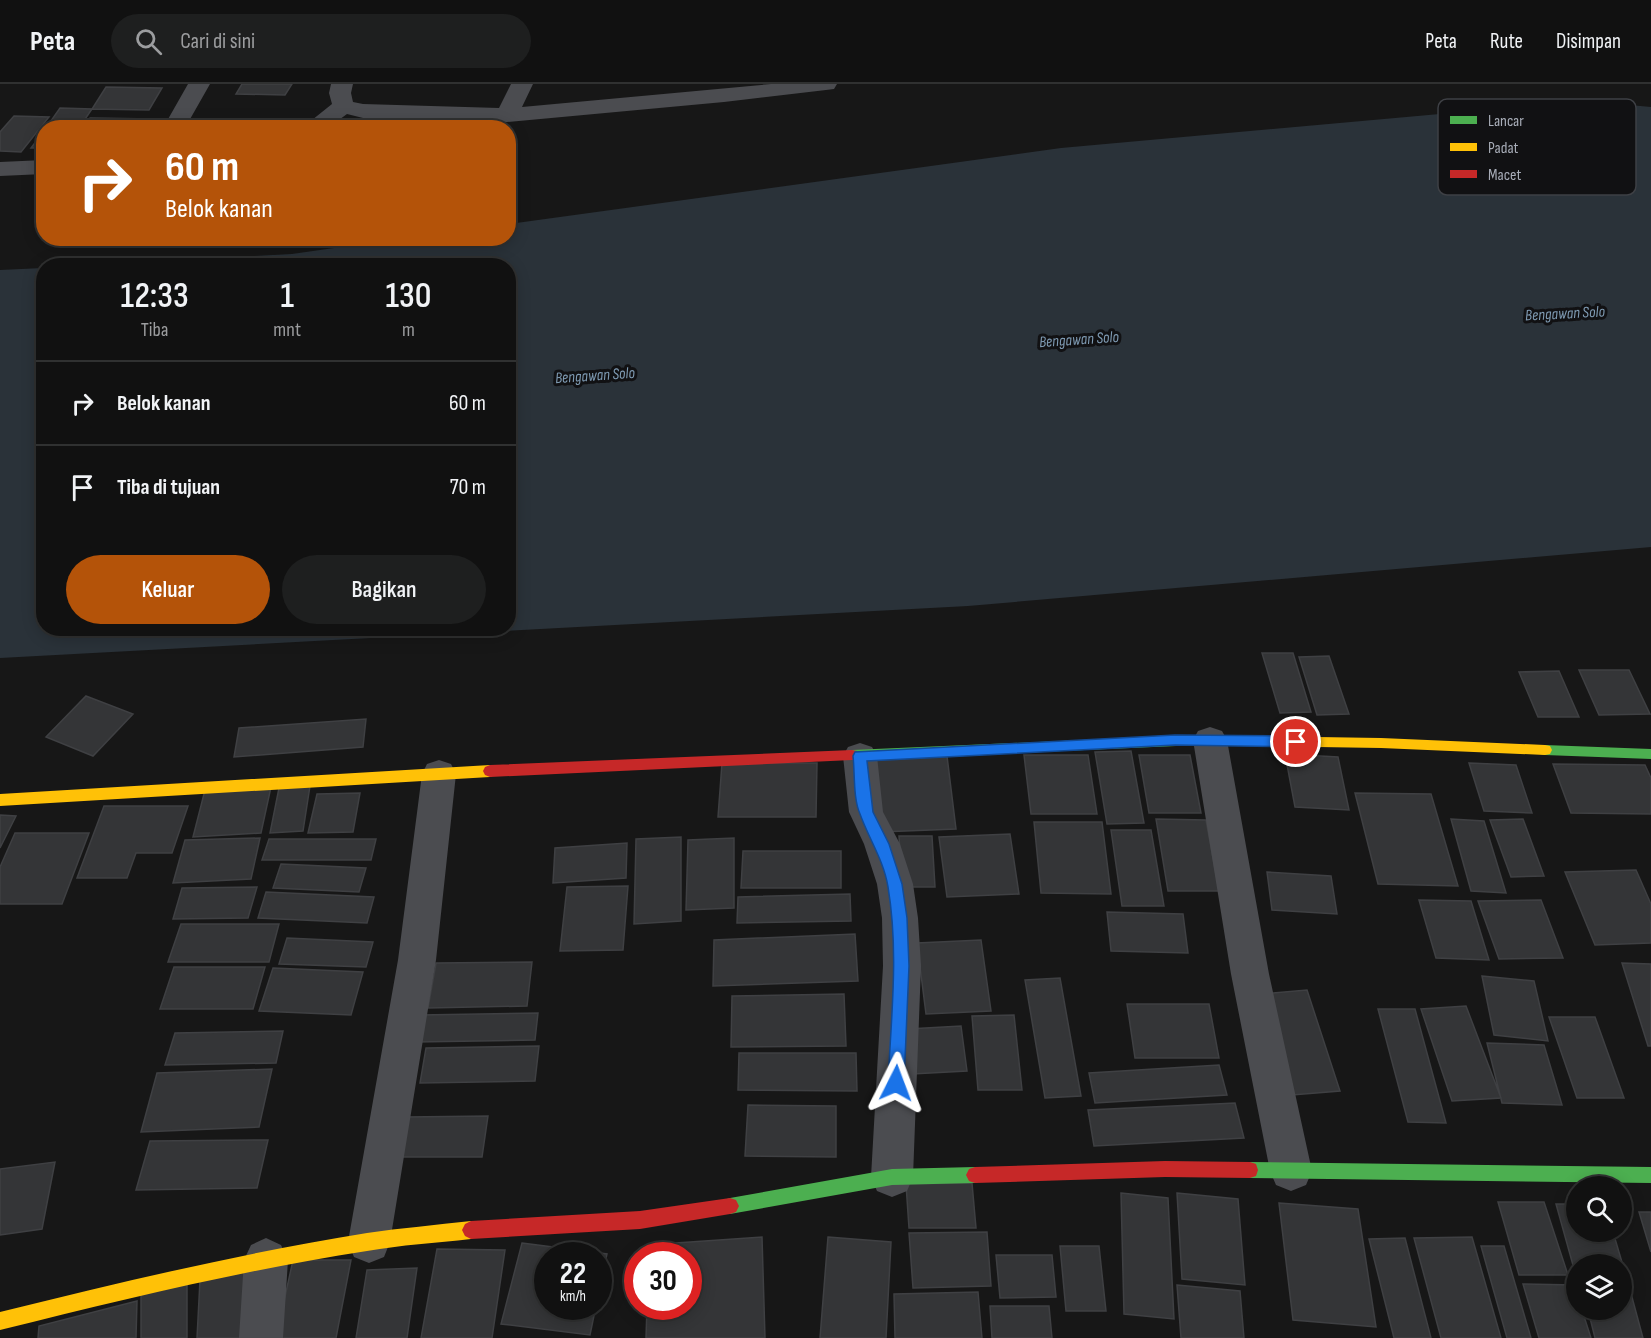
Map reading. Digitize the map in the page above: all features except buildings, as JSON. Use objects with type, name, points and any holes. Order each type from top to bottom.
[{"type":"street","points":[[179,120],[199,84]]},
{"type":"street","points":[[507,115],[522,84]]},
{"type":"street","points":[[320,120],[342,95],[363,111],[507,115],[724,96],[826,84]]},
{"type":"street","points":[[0,169],[36,167]]},
{"type":"street","points":[[0,800],[439,774],[1163,740],[1381,743],[1651,754]]},
{"type":"street","points":[[1210,740],[1250,974],[1291,1171]]},
{"type":"street","points":[[860,756],[866,812],[882,844],[895,884],[900,918],[902,966],[892,1177]]},
{"type":"street","points":[[369,1242],[417,960],[439,774]]},
{"type":"street","points":[[0,1321],[164,1281],[369,1242],[475,1230],[640,1220],[785,1198],[892,1177],[1165,1170],[1651,1175]]},
{"type":"street","points":[[261,1338],[266,1260]]},
{"type":"water","name":"Bengawan Solo","points":[[1636,106],[1651,107],[1651,547],[968,606],[516,630],[516,258],[218,258],[292,254],[348,246],[516,246],[516,223],[1061,148],[1438,114],[1438,195],[1636,195]]},
{"type":"water","points":[[36,268],[36,636],[410,636],[0,658],[0,270]]},
{"type":"traffic: fast","points":[[852,755],[1199,740]]},
{"type":"traffic: fast","points":[[1545,750],[1651,754]]},
{"type":"traffic: fast","points":[[1250,1170],[1651,1175]]},
{"type":"traffic: fast","points":[[730,1206],[892,1177],[975,1175]]},
{"type":"traffic: slow","points":[[1199,740],[1381,743],[1545,750]]},
{"type":"traffic: slow","points":[[0,800],[490,771]]},
{"type":"traffic: slow","points":[[0,1321],[137,1288],[274,1259],[367,1242],[471,1230]]},
{"type":"traffic: jam","points":[[490,771],[852,755]]},
{"type":"traffic: jam","points":[[975,1175],[1165,1169],[1250,1170]]},
{"type":"traffic: jam","points":[[471,1230],[640,1220],[730,1206]]},
{"type":"route","points":[[896,1083],[902,966],[900,918],[895,884],[882,844],[866,812],[860,756],[1175,740],[1296,742]]}]
